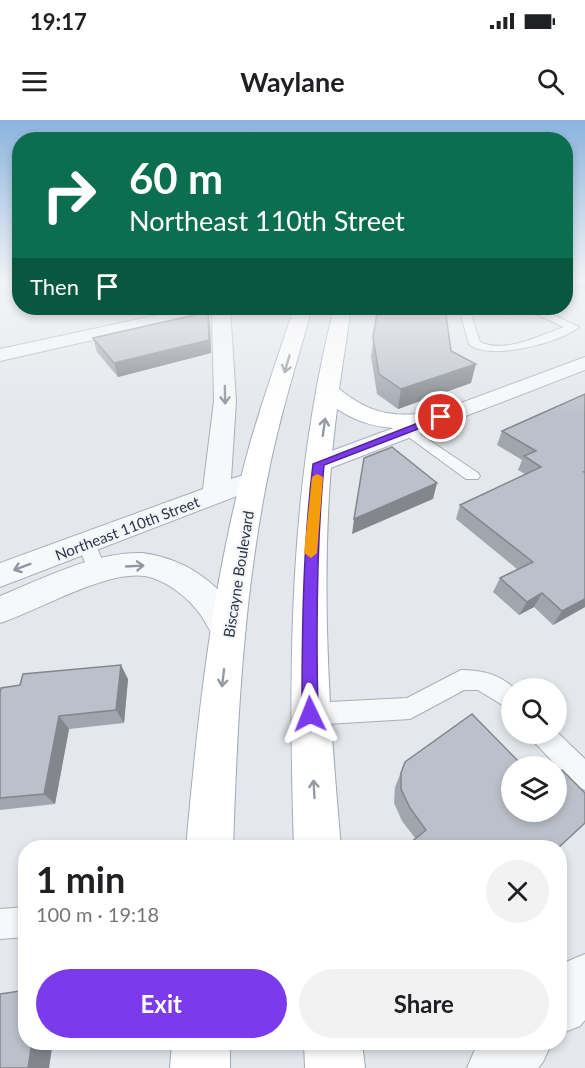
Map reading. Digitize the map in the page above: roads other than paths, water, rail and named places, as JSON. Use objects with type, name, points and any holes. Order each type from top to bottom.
[{"type":"main road","name":"Biscayne Boulevard","points":[[210,840],[216,738],[242,542],[254,480],[297,327]]},
{"type":"main road","points":[[318,840],[310,714],[309,594],[312,527],[319,464],[339,327]]},
{"type":"main road","points":[[328,391],[359,415],[379,420],[407,423],[441,417]]},
{"type":"main road","points":[[200,1068],[201,1050]]},
{"type":"main road","points":[[334,1050],[335,1068]]},
{"type":"street","points":[[0,355],[125,327]]},
{"type":"street","points":[[216,494],[225,401],[222,327]]},
{"type":"street","points":[[319,464],[585,363]]},
{"type":"street","name":"Northeast 110th Street","points":[[0,610],[92,557],[216,494],[254,480]]},
{"type":"street","name":"Northeast 110th Street","points":[[0,575],[92,557],[166,569],[192,584],[212,605],[229,629]]},
{"type":"street","points":[[497,1068],[515,1050]]},
{"type":"lane","points":[[470,327],[475,344],[485,350],[502,350],[580,329]]},
{"type":"lane","points":[[408,429],[472,476]]},
{"type":"lane","points":[[310,714],[410,708],[461,680],[481,680],[501,691]]},
{"type":"lane","points":[[553,744],[585,777]]},
{"type":"lane","points":[[0,924],[18,923]]}]
